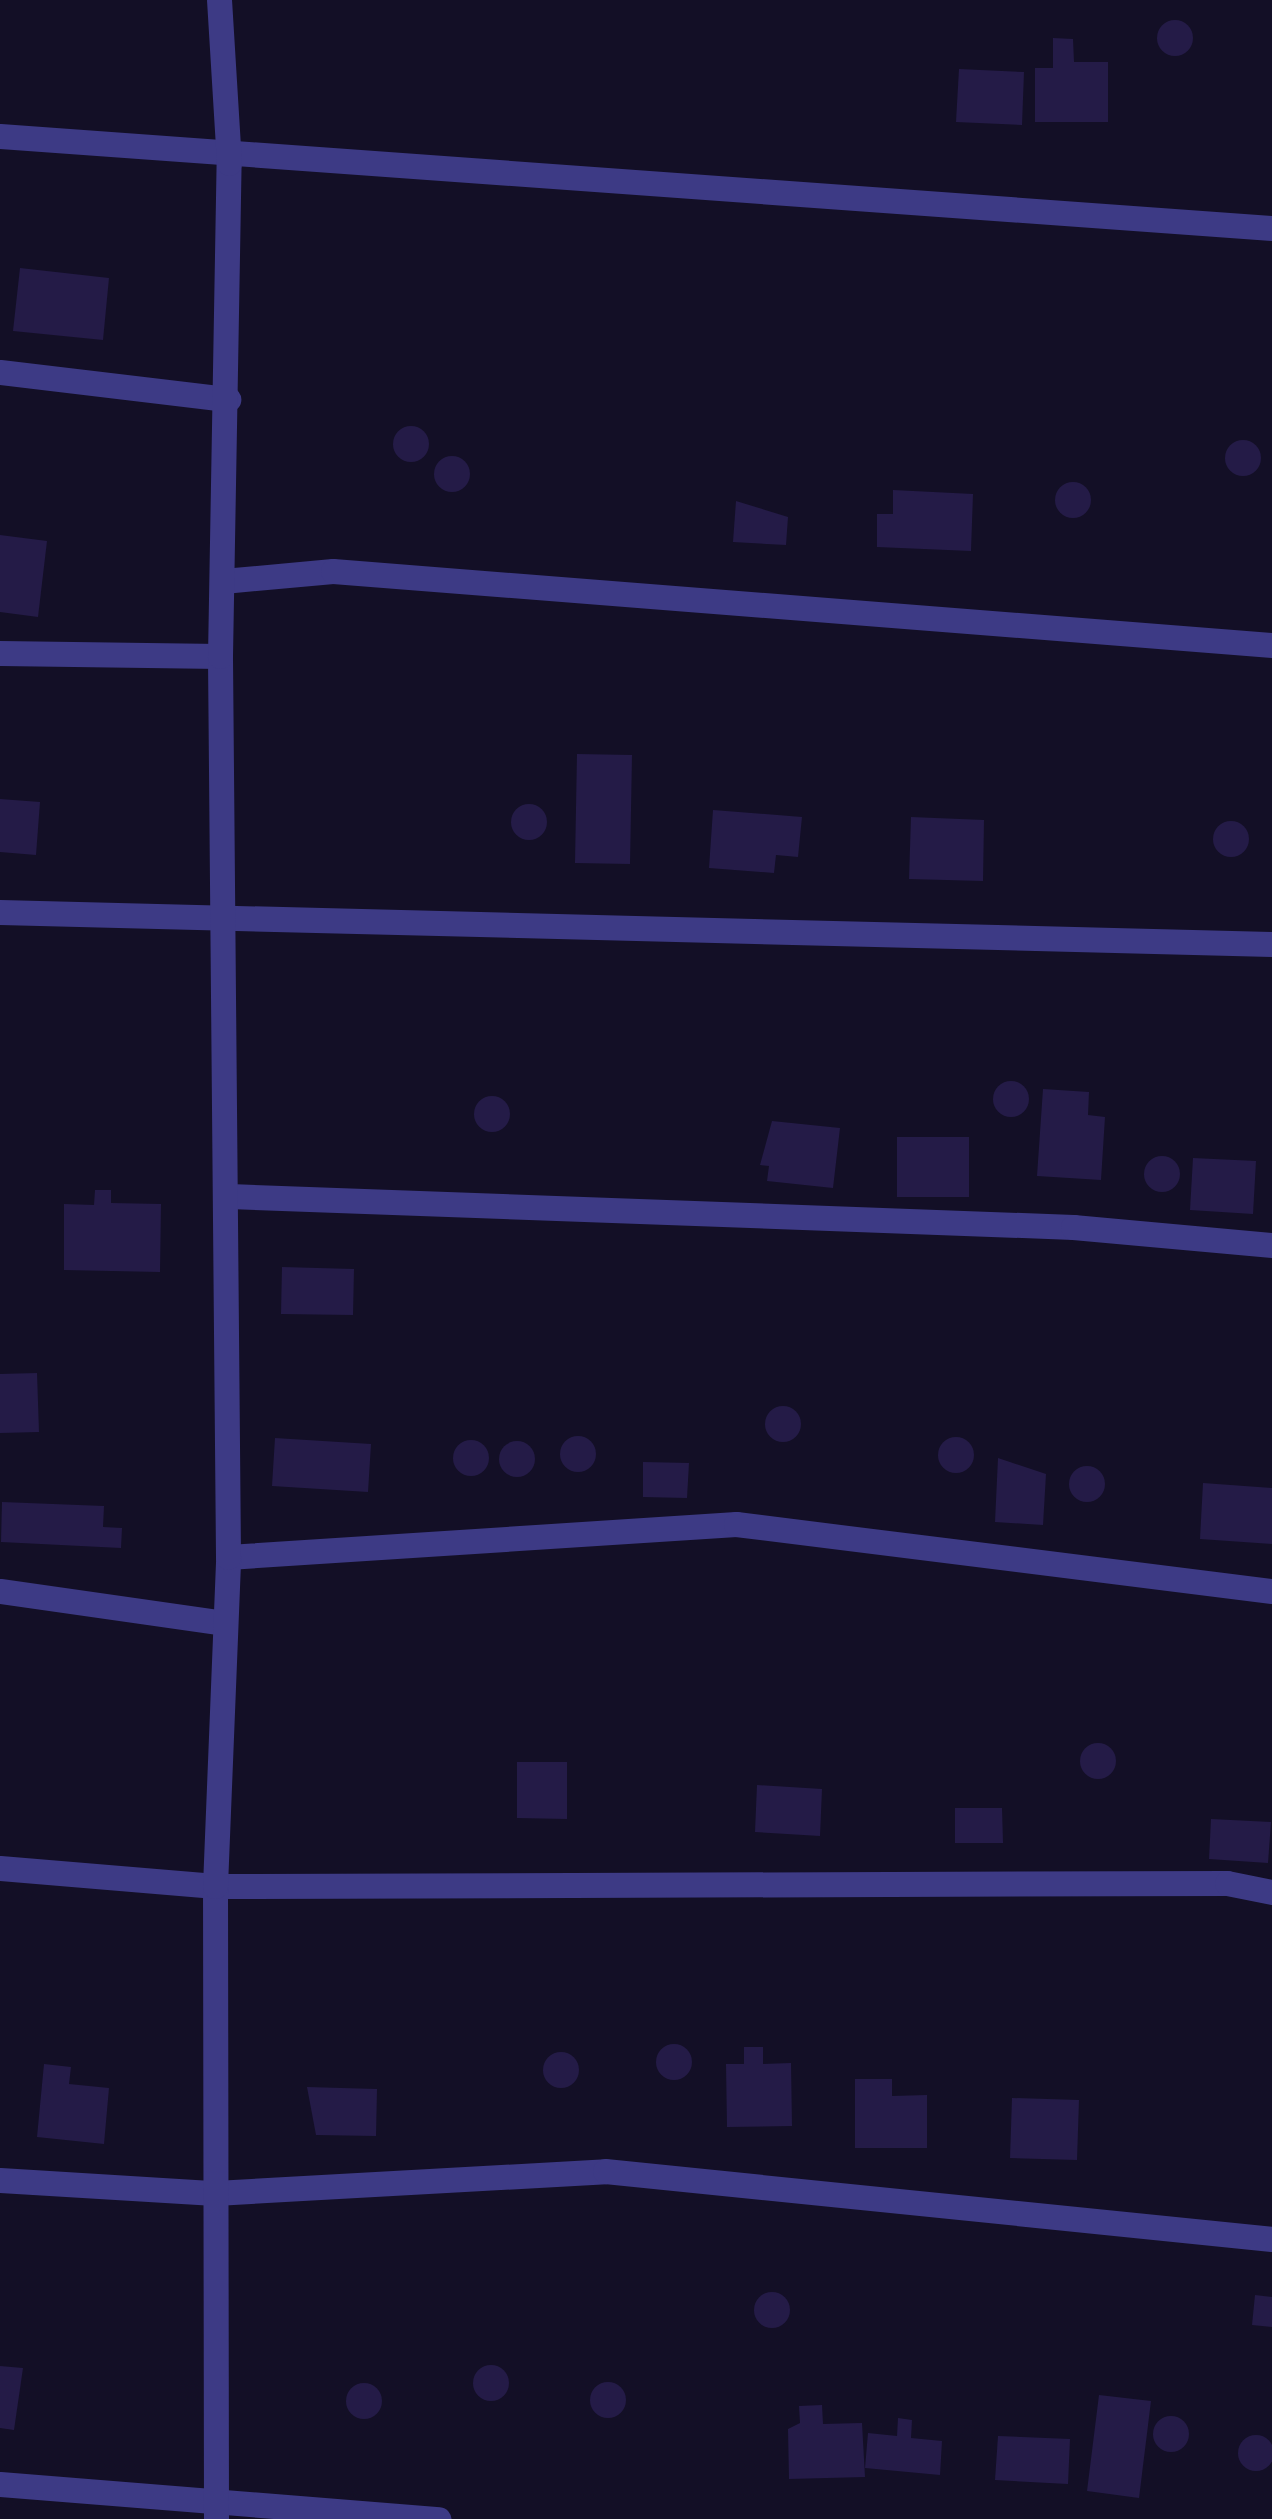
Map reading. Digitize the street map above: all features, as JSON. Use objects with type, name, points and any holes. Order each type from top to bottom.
[{"type":"street","points":[[216,2510],[215,1886],[228,1558],[229,1196],[229,921],[220,656],[228,399],[228,146],[219,0]]},
{"type":"street","points":[[0,136],[228,146],[1272,228]]},
{"type":"street","points":[[0,372],[228,399]]},
{"type":"street","points":[[223,580],[333,570],[1272,645]]},
{"type":"street","points":[[0,653],[220,656]]},
{"type":"street","points":[[0,912],[229,921],[1272,944]]},
{"type":"street","points":[[229,1196],[1073,1227],[1272,1245]]},
{"type":"street","points":[[228,1558],[736,1524],[1272,1591]]},
{"type":"street","points":[[0,1591],[224,1623]]},
{"type":"street","points":[[0,1868],[215,1886],[1227,1883],[1272,1892]]},
{"type":"street","points":[[0,2180],[215,2194],[605,2170],[1272,2239]]},
{"type":"street","points":[[0,2484],[216,2510],[439,2519]]},
{"type":"building","points":[[1175,20],[1188,25],[1193,38],[1188,51],[1175,56],[1162,51],[1157,38],[1162,25]]},
{"type":"building","points":[[1053,38],[1073,39],[1074,62],[1108,62],[1108,122],[1035,122],[1035,68],[1053,68]]},
{"type":"building","points":[[959,69],[1024,72],[1022,125],[956,122]]},
{"type":"building","points":[[20,268],[109,278],[103,340],[13,331]]},
{"type":"building","points":[[411,426],[424,431],[429,444],[424,457],[411,462],[398,457],[393,444],[398,431]]},
{"type":"building","points":[[1243,440],[1256,445],[1261,458],[1256,471],[1243,476],[1230,471],[1225,458],[1230,445]]},
{"type":"building","points":[[452,456],[465,461],[470,474],[465,487],[452,492],[439,487],[434,474],[439,461]]},
{"type":"building","points":[[1073,482],[1086,487],[1091,500],[1086,513],[1073,518],[1060,513],[1055,500],[1060,487]]},
{"type":"building","points":[[893,490],[973,494],[971,551],[877,547],[877,514],[893,514]]},
{"type":"building","points":[[736,501],[788,517],[786,545],[733,542]]},
{"type":"building","points":[[0,535],[47,541],[38,617],[0,612]]},
{"type":"building","points":[[577,754],[632,755],[630,864],[575,863]]},
{"type":"building","points":[[0,799],[40,802],[36,855],[0,852]]},
{"type":"building","points":[[529,804],[542,809],[547,822],[542,835],[529,840],[516,835],[511,822],[516,809]]},
{"type":"building","points":[[713,810],[802,817],[798,857],[776,855],[774,873],[709,868]]},
{"type":"building","points":[[911,817],[984,820],[983,881],[909,879]]},
{"type":"building","points":[[1231,821],[1244,826],[1249,839],[1244,852],[1231,857],[1218,852],[1213,839],[1218,826]]},
{"type":"building","points":[[1011,1081],[1024,1086],[1029,1099],[1024,1112],[1011,1117],[998,1112],[993,1099],[998,1086]]},
{"type":"building","points":[[1043,1089],[1089,1092],[1088,1115],[1105,1117],[1101,1180],[1037,1176]]},
{"type":"building","points":[[492,1096],[505,1101],[510,1114],[505,1127],[492,1132],[479,1127],[474,1114],[479,1101]]},
{"type":"building","points":[[772,1121],[840,1128],[833,1188],[767,1181],[769,1166],[760,1165]]},
{"type":"building","points":[[897,1137],[969,1137],[969,1197],[897,1197]]},
{"type":"building","points":[[1162,1156],[1175,1161],[1180,1174],[1175,1187],[1162,1192],[1149,1187],[1144,1174],[1149,1161]]},
{"type":"building","points":[[1193,1158],[1256,1161],[1253,1214],[1190,1210]]},
{"type":"building","points":[[95,1190],[111,1190],[111,1203],[161,1204],[160,1272],[64,1270],[64,1204],[94,1205]]},
{"type":"building","points":[[282,1267],[354,1269],[353,1315],[281,1314]]},
{"type":"building","points":[[37,1373],[39,1432],[0,1433],[0,1374]]},
{"type":"building","points":[[783,1406],[796,1411],[801,1424],[796,1437],[783,1442],[770,1437],[765,1424],[770,1411]]},
{"type":"building","points":[[578,1436],[591,1441],[596,1454],[591,1467],[578,1472],[565,1467],[560,1454],[565,1441]]},
{"type":"building","points":[[956,1437],[969,1442],[974,1455],[969,1468],[956,1473],[943,1468],[938,1455],[943,1442]]},
{"type":"building","points":[[275,1438],[371,1444],[368,1492],[272,1486]]},
{"type":"building","points":[[471,1440],[484,1445],[489,1458],[484,1471],[471,1476],[458,1471],[453,1458],[458,1445]]},
{"type":"building","points":[[517,1441],[530,1446],[535,1459],[530,1472],[517,1477],[504,1472],[499,1459],[504,1446]]},
{"type":"building","points":[[998,1458],[1046,1474],[1043,1525],[995,1522]]},
{"type":"building","points":[[643,1462],[689,1463],[687,1498],[643,1497]]},
{"type":"building","points":[[1087,1466],[1100,1471],[1105,1484],[1100,1497],[1087,1502],[1074,1497],[1069,1484],[1074,1471]]},
{"type":"building","points":[[1203,1483],[1272,1488],[1272,1544],[1200,1539]]},
{"type":"building","points":[[2,1502],[104,1506],[103,1527],[122,1528],[121,1548],[1,1542]]},
{"type":"building","points":[[1098,1743],[1111,1748],[1116,1761],[1111,1774],[1098,1779],[1085,1774],[1080,1761],[1085,1748]]},
{"type":"building","points":[[517,1762],[567,1762],[567,1819],[517,1818]]},
{"type":"building","points":[[757,1785],[822,1789],[820,1836],[755,1832]]},
{"type":"building","points":[[955,1808],[1002,1808],[1003,1843],[955,1843]]},
{"type":"building","points":[[1211,1819],[1271,1822],[1268,1863],[1209,1859]]},
{"type":"building","points":[[674,2044],[687,2049],[692,2062],[687,2075],[674,2080],[661,2075],[656,2062],[661,2049]]},
{"type":"building","points":[[744,2047],[763,2047],[763,2064],[791,2063],[792,2126],[727,2127],[726,2064],[744,2064]]},
{"type":"building","points":[[561,2052],[574,2057],[579,2070],[574,2083],[561,2088],[548,2083],[543,2070],[548,2057]]},
{"type":"building","points":[[44,2064],[71,2067],[69,2084],[109,2088],[104,2144],[37,2137]]},
{"type":"building","points":[[855,2079],[892,2079],[892,2096],[927,2095],[927,2148],[855,2148]]},
{"type":"building","points":[[307,2087],[377,2089],[376,2136],[316,2135]]},
{"type":"building","points":[[1012,2098],[1079,2100],[1077,2160],[1010,2158]]},
{"type":"building","points":[[772,2292],[785,2297],[790,2310],[785,2323],[772,2328],[759,2323],[754,2310],[759,2297]]},
{"type":"building","points":[[1255,2295],[1272,2297],[1272,2327],[1252,2325]]},
{"type":"building","points":[[491,2365],[504,2370],[509,2383],[504,2396],[491,2401],[478,2396],[473,2383],[478,2370]]},
{"type":"building","points":[[0,2366],[23,2368],[14,2430],[0,2428]]},
{"type":"building","points":[[608,2382],[621,2387],[626,2400],[621,2413],[608,2418],[595,2413],[590,2400],[595,2387]]},
{"type":"building","points":[[364,2383],[377,2388],[382,2401],[377,2414],[364,2419],[351,2414],[346,2401],[351,2388]]},
{"type":"building","points":[[1099,2395],[1151,2401],[1139,2498],[1087,2491]]},
{"type":"building","points":[[822,2405],[823,2424],[862,2423],[865,2477],[789,2479],[788,2429],[800,2423],[799,2406]]},
{"type":"building","points":[[1171,2416],[1184,2421],[1189,2434],[1184,2447],[1171,2452],[1158,2447],[1153,2434],[1158,2421]]},
{"type":"building","points":[[898,2418],[912,2420],[911,2438],[942,2441],[940,2475],[865,2468],[868,2433],[897,2436]]},
{"type":"building","points":[[1256,2435],[1268,2441],[1274,2453],[1268,2465],[1256,2471],[1244,2465],[1238,2453],[1244,2441]]},
{"type":"building","points":[[998,2436],[1070,2439],[1068,2484],[995,2480]]}]
